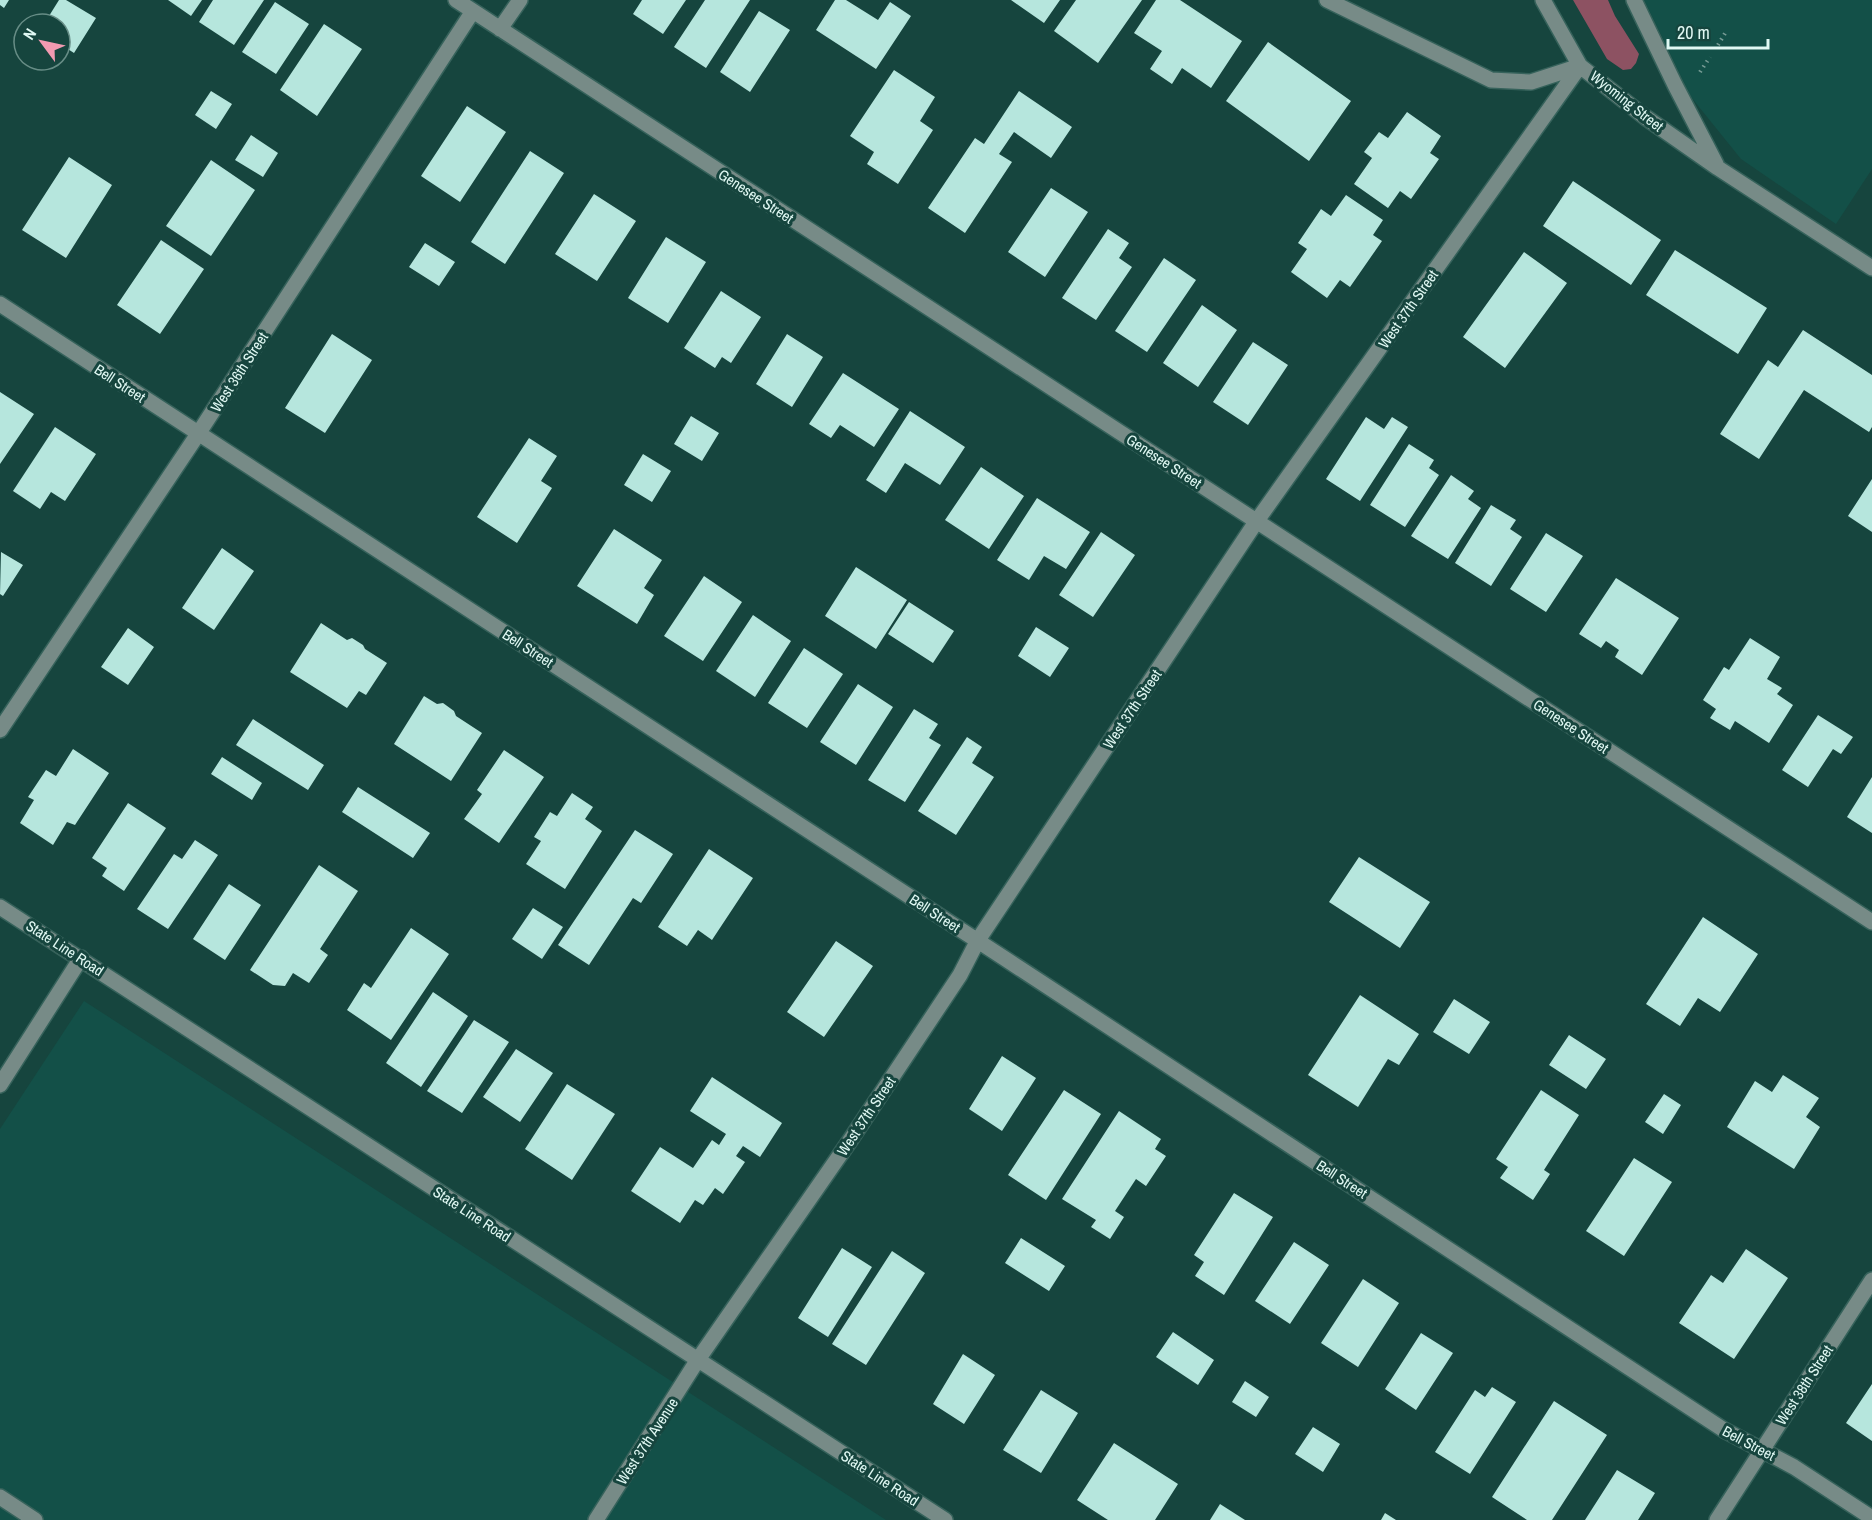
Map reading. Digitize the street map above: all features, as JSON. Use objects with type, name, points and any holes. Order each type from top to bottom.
[{"type":"street","name":"Genesee Street","points":[[456,0],[1872,922]]},
{"type":"street","points":[[500,28],[520,0]]},
{"type":"street","name":"Wyoming Street","points":[[1327,0],[1491,80],[1531,82],[1580,66],[1645,117],[1718,168],[1872,268]]},
{"type":"street","points":[[1543,0],[1580,66]]},
{"type":"street","points":[[1634,0],[1718,168]]},
{"type":"street","name":"West 36th Street","points":[[0,730],[198,434],[473,11]]},
{"type":"street","name":"West 37th Street","points":[[697,1361],[960,975],[978,940],[1256,522],[1580,66]]},
{"type":"street","name":"Bell Street","points":[[0,304],[978,940],[1724,1430],[1794,1467],[1872,1518]]},
{"type":"street","name":"State Line Road","points":[[0,907],[945,1520]]},
{"type":"street","points":[[0,1085],[81,958]]},
{"type":"street","name":"West 38th Street","points":[[1717,1520],[1872,1280]]},
{"type":"street","name":"West 37th Avenue","points":[[596,1520],[697,1361]]},
{"type":"street","points":[[0,1497],[35,1520]]},
{"type":"path","points":[[1718,45],[1727,30]]},
{"type":"path","points":[[1701,72],[1710,57]]},
{"type":"shaded area","points":[[1573,0],[1608,0],[1615,16],[1639,54],[1631,69],[1623,70],[1607,59]]},
{"type":"shaded area","points":[[1644,0],[1872,0],[1872,169],[1836,224],[1741,159],[1691,97]]},
{"type":"shaded area","points":[[84,1001],[886,1520],[0,1520],[0,1129]]},
{"type":"building","points":[[0,0],[9,0],[4,8],[0,5]]},
{"type":"building","points":[[59,0],[66,0],[96,18],[74,53],[72,52],[72,12],[52,12]]},
{"type":"building","points":[[168,0],[202,0],[191,16]]},
{"type":"building","points":[[213,0],[264,0],[234,45],[199,22]]},
{"type":"building","points":[[642,0],[686,0],[663,34],[633,14]]},
{"type":"building","points":[[705,0],[750,0],[706,68],[674,47]]},
{"type":"building","points":[[835,0],[846,0],[878,20],[890,2],[911,16],[876,69],[816,30]]},
{"type":"building","points":[[1011,0],[1060,0],[1044,23]]},
{"type":"building","points":[[1076,0],[1142,0],[1098,63],[1054,31]]},
{"type":"building","points":[[1156,0],[1180,0],[1242,41],[1211,88],[1182,68],[1172,84],[1150,69],[1162,51],[1134,33]]},
{"type":"building","points":[[275,2],[309,24],[276,74],[242,52]]},
{"type":"building","points":[[759,11],[790,30],[750,92],[720,72]]},
{"type":"building","points":[[324,24],[362,49],[317,116],[280,90]]},
{"type":"building","points":[[1268,42],[1351,101],[1309,161],[1226,101]]},
{"type":"building","points":[[894,70],[935,97],[920,121],[933,130],[898,184],[867,164],[874,152],[850,136]]},
{"type":"building","points":[[211,91],[232,104],[216,129],[195,115]]},
{"type":"building","points":[[1019,91],[1072,127],[1051,158],[1014,132],[999,154],[1012,162],[965,233],[928,208],[975,138],[984,144]]},
{"type":"building","points":[[467,106],[506,132],[460,202],[421,176]]},
{"type":"building","points":[[1407,112],[1441,136],[1430,153],[1439,159],[1411,199],[1400,191],[1388,208],[1354,184],[1372,158],[1364,152],[1379,132],[1388,138]]},
{"type":"building","points":[[251,135],[278,153],[263,177],[235,160]]},
{"type":"building","points":[[530,151],[564,173],[505,264],[471,242]]},
{"type":"building","points":[[69,157],[112,185],[66,258],[22,230]]},
{"type":"building","points":[[211,160],[255,190],[211,256],[166,226]]},
{"type":"building","points":[[1573,181],[1661,240],[1631,285],[1543,226]]},
{"type":"building","points":[[1051,188],[1088,212],[1045,277],[1008,252]]},
{"type":"building","points":[[594,194],[636,221],[597,281],[555,254]]},
{"type":"building","points":[[1346,195],[1383,220],[1373,235],[1382,241],[1350,287],[1340,280],[1327,298],[1291,272],[1307,249],[1298,243],[1321,209],[1331,216]]},
{"type":"building","points":[[1108,229],[1129,243],[1119,258],[1132,267],[1096,320],[1062,298]]},
{"type":"building","points":[[666,237],[706,262],[668,323],[628,298]]},
{"type":"building","points":[[161,240],[204,269],[160,334],[117,305]]},
{"type":"building","points":[[425,243],[455,262],[439,286],[409,267]]},
{"type":"building","points":[[1675,250],[1767,308],[1738,354],[1646,295]]},
{"type":"building","points":[[1524,252],[1567,283],[1505,368],[1463,337]]},
{"type":"building","points":[[1164,258],[1196,280],[1147,352],[1115,331]]},
{"type":"building","points":[[721,291],[761,317],[731,363],[722,357],[715,368],[684,348]]},
{"type":"building","points":[[1202,305],[1237,330],[1198,387],[1163,363]]},
{"type":"building","points":[[1803,330],[1872,375],[1872,427],[1869,432],[1804,390],[1759,459],[1720,434],[1768,360],[1778,367]]},
{"type":"building","points":[[332,334],[372,360],[325,433],[285,408]]},
{"type":"building","points":[[787,334],[823,357],[792,407],[756,384]]},
{"type":"building","points":[[1253,342],[1288,365],[1248,425],[1213,402]]},
{"type":"building","points":[[843,373],[899,409],[874,447],[840,425],[831,438],[809,424]]},
{"type":"building","points":[[0,392],[34,414],[0,464]]},
{"type":"building","points":[[910,411],[965,447],[940,485],[905,463],[886,493],[866,480]]},
{"type":"building","points":[[691,416],[719,433],[702,461],[674,444]]},
{"type":"building","points":[[1366,417],[1384,429],[1392,417],[1408,427],[1360,501],[1326,479]]},
{"type":"building","points":[[55,427],[96,454],[65,501],[51,492],[40,509],[13,491]]},
{"type":"building","points":[[529,438],[557,456],[541,481],[552,488],[517,543],[477,517]]},
{"type":"building","points":[[1409,444],[1434,460],[1429,468],[1439,475],[1405,527],[1370,505]]},
{"type":"building","points":[[643,454],[671,471],[652,502],[624,485]]},
{"type":"building","points":[[981,467],[1024,496],[989,549],[945,520]]},
{"type":"building","points":[[1451,475],[1474,491],[1468,499],[1481,508],[1448,559],[1411,536]]},
{"type":"building","points":[[1872,479],[1872,532],[1848,516]]},
{"type":"building","points":[[1037,498],[1090,532],[1066,569],[1044,556],[1029,580],[997,560]]},
{"type":"building","points":[[1491,505],[1516,520],[1510,529],[1522,537],[1491,586],[1455,563]]},
{"type":"building","points":[[614,529],[662,560],[644,588],[654,595],[637,624],[577,586]]},
{"type":"building","points":[[1101,532],[1135,555],[1093,617],[1059,595]]},
{"type":"building","points":[[1546,533],[1583,556],[1546,612],[1510,589]]},
{"type":"building","points":[[222,548],[254,571],[214,630],[182,608]]},
{"type":"building","points":[[1,552],[23,565],[3,596],[0,594]]},
{"type":"building","points":[[856,567],[907,600],[876,649],[825,616]]},
{"type":"building","points":[[704,576],[742,602],[703,661],[664,636]]},
{"type":"building","points":[[1616,578],[1679,618],[1642,675],[1615,657],[1619,650],[1606,641],[1601,648],[1579,634]]},
{"type":"building","points":[[909,602],[954,631],[933,663],[888,634]]},
{"type":"building","points":[[753,615],[791,641],[755,697],[716,671]]},
{"type":"building","points":[[321,623],[347,640],[352,638],[387,663],[366,695],[359,691],[347,708],[290,672]]},
{"type":"building","points":[[1036,627],[1069,648],[1050,677],[1018,656]]},
{"type":"building","points":[[128,628],[154,647],[128,685],[101,667]]},
{"type":"building","points":[[1750,638],[1780,657],[1767,679],[1782,688],[1777,694],[1793,705],[1769,743],[1735,721],[1730,730],[1710,718],[1716,709],[1703,700],[1724,667],[1729,670]]},
{"type":"building","points":[[804,648],[843,674],[807,728],[768,703]]},
{"type":"building","points":[[858,684],[893,707],[856,765],[820,742]]},
{"type":"building","points":[[424,696],[437,704],[443,703],[454,711],[456,716],[482,733],[451,781],[394,744]]},
{"type":"building","points":[[914,709],[938,724],[929,738],[941,745],[905,802],[868,780]]},
{"type":"building","points":[[1818,715],[1853,737],[1841,754],[1833,749],[1808,787],[1782,770]]},
{"type":"building","points":[[253,719],[324,765],[308,790],[236,745]]},
{"type":"building","points":[[967,737],[982,747],[972,763],[994,777],[956,835],[918,811]]},
{"type":"building","points":[[73,749],[109,773],[75,825],[67,822],[53,845],[20,823],[34,800],[28,797],[46,770],[56,776]]},
{"type":"building","points":[[504,750],[544,777],[499,843],[464,819],[482,794],[477,790]]},
{"type":"building","points":[[222,757],[262,783],[252,800],[211,774]]},
{"type":"building","points":[[1872,777],[1872,833],[1847,817]]},
{"type":"building","points":[[358,787],[430,833],[413,858],[342,812]]},
{"type":"building","points":[[572,793],[593,807],[585,819],[602,831],[565,889],[526,864],[541,841],[534,837],[550,812],[557,816]]},
{"type":"building","points":[[128,803],[166,828],[124,891],[102,876],[107,868],[92,858]]},
{"type":"building","points":[[635,830],[673,854],[641,903],[633,898],[589,965],[558,945]]},
{"type":"building","points":[[195,840],[218,855],[168,929],[137,909],[174,854],[182,859]]},
{"type":"building","points":[[709,849],[753,878],[712,940],[698,930],[687,946],[658,927]]},
{"type":"building","points":[[1359,857],[1430,902],[1400,948],[1329,902]]},
{"type":"building","points":[[319,865],[358,891],[320,949],[328,955],[309,983],[293,973],[285,986],[273,985],[250,970]]},
{"type":"building","points":[[229,884],[261,905],[225,960],[193,939]]},
{"type":"building","points":[[533,908],[563,927],[542,959],[512,939]]},
{"type":"building","points":[[1703,917],[1758,954],[1720,1012],[1698,998],[1680,1026],[1646,1004]]},
{"type":"building","points":[[411,928],[449,954],[391,1040],[347,1010],[364,983],[371,988]]},
{"type":"building","points":[[836,941],[873,966],[824,1037],[787,1012]]},
{"type":"building","points":[[433,992],[468,1016],[421,1087],[386,1063]]},
{"type":"building","points":[[1360,995],[1419,1034],[1399,1065],[1388,1059],[1358,1107],[1308,1075]]},
{"type":"building","points":[[1454,999],[1490,1022],[1469,1054],[1433,1032]]},
{"type":"building","points":[[474,1020],[509,1042],[462,1113],[427,1091]]},
{"type":"building","points":[[1569,1035],[1606,1059],[1586,1089],[1549,1065]]},
{"type":"building","points":[[516,1049],[553,1073],[520,1122],[483,1097]]},
{"type":"building","points":[[1002,1056],[1036,1078],[1002,1131],[969,1109]]},
{"type":"building","points":[[1783,1075],[1819,1098],[1806,1117],[1820,1127],[1794,1169],[1727,1127],[1755,1081],[1772,1092]]},
{"type":"building","points":[[712,1077],[782,1123],[760,1157],[743,1146],[736,1156],[745,1162],[723,1194],[715,1188],[703,1205],[695,1200],[680,1223],[631,1191],[660,1147],[693,1168],[712,1140],[719,1145],[726,1134],[690,1111]]},
{"type":"building","points":[[567,1084],[615,1114],[572,1180],[525,1149]]},
{"type":"building","points":[[1064,1090],[1101,1114],[1046,1200],[1008,1175]]},
{"type":"building","points":[[1541,1090],[1579,1115],[1544,1170],[1550,1174],[1533,1200],[1500,1178],[1508,1167],[1496,1159]]},
{"type":"building","points":[[1664,1094],[1681,1105],[1663,1134],[1645,1122]]},
{"type":"building","points":[[1119,1111],[1161,1139],[1155,1149],[1166,1156],[1146,1186],[1136,1179],[1115,1211],[1124,1217],[1110,1239],[1091,1227],[1096,1220],[1062,1199]]},
{"type":"building","points":[[1634,1158],[1672,1182],[1624,1256],[1586,1231]]},
{"type":"building","points":[[1234,1193],[1273,1217],[1224,1295],[1195,1276],[1204,1262],[1194,1255]]},
{"type":"building","points":[[1021,1238],[1065,1266],[1049,1291],[1005,1263]]},
{"type":"building","points":[[1294,1242],[1329,1265],[1290,1324],[1255,1301]]},
{"type":"building","points":[[842,1248],[872,1267],[828,1337],[798,1318]]},
{"type":"building","points":[[1746,1249],[1788,1278],[1734,1359],[1679,1323],[1711,1275],[1723,1283]]},
{"type":"building","points":[[892,1251],[925,1273],[866,1365],[832,1344]]},
{"type":"building","points":[[1363,1279],[1399,1303],[1358,1367],[1321,1343]]},
{"type":"building","points":[[1173,1332],[1214,1360],[1198,1385],[1156,1357]]},
{"type":"building","points":[[1421,1333],[1453,1353],[1416,1410],[1385,1389]]},
{"type":"building","points":[[963,1354],[995,1375],[964,1424],[933,1404]]},
{"type":"building","points":[[1245,1381],[1269,1397],[1256,1417],[1232,1402]]},
{"type":"building","points":[[1872,1384],[1872,1441],[1846,1423]]},
{"type":"building","points":[[1492,1387],[1516,1402],[1470,1474],[1435,1452],[1475,1390],[1485,1397]]},
{"type":"building","points":[[1041,1390],[1078,1413],[1041,1473],[1003,1450]]},
{"type":"building","points":[[1554,1401],[1607,1435],[1552,1520],[1527,1520],[1492,1497]]},
{"type":"building","points":[[1313,1427],[1340,1444],[1323,1472],[1295,1454]]},
{"type":"building","points":[[1114,1443],[1178,1484],[1155,1520],[1108,1520],[1077,1500]]},
{"type":"building","points":[[1617,1470],[1655,1493],[1638,1520],[1585,1520]]},
{"type":"building","points":[[1220,1504],[1245,1520],[1210,1520]]},
{"type":"building","points":[[1385,1513],[1396,1520],[1381,1520]]}]
